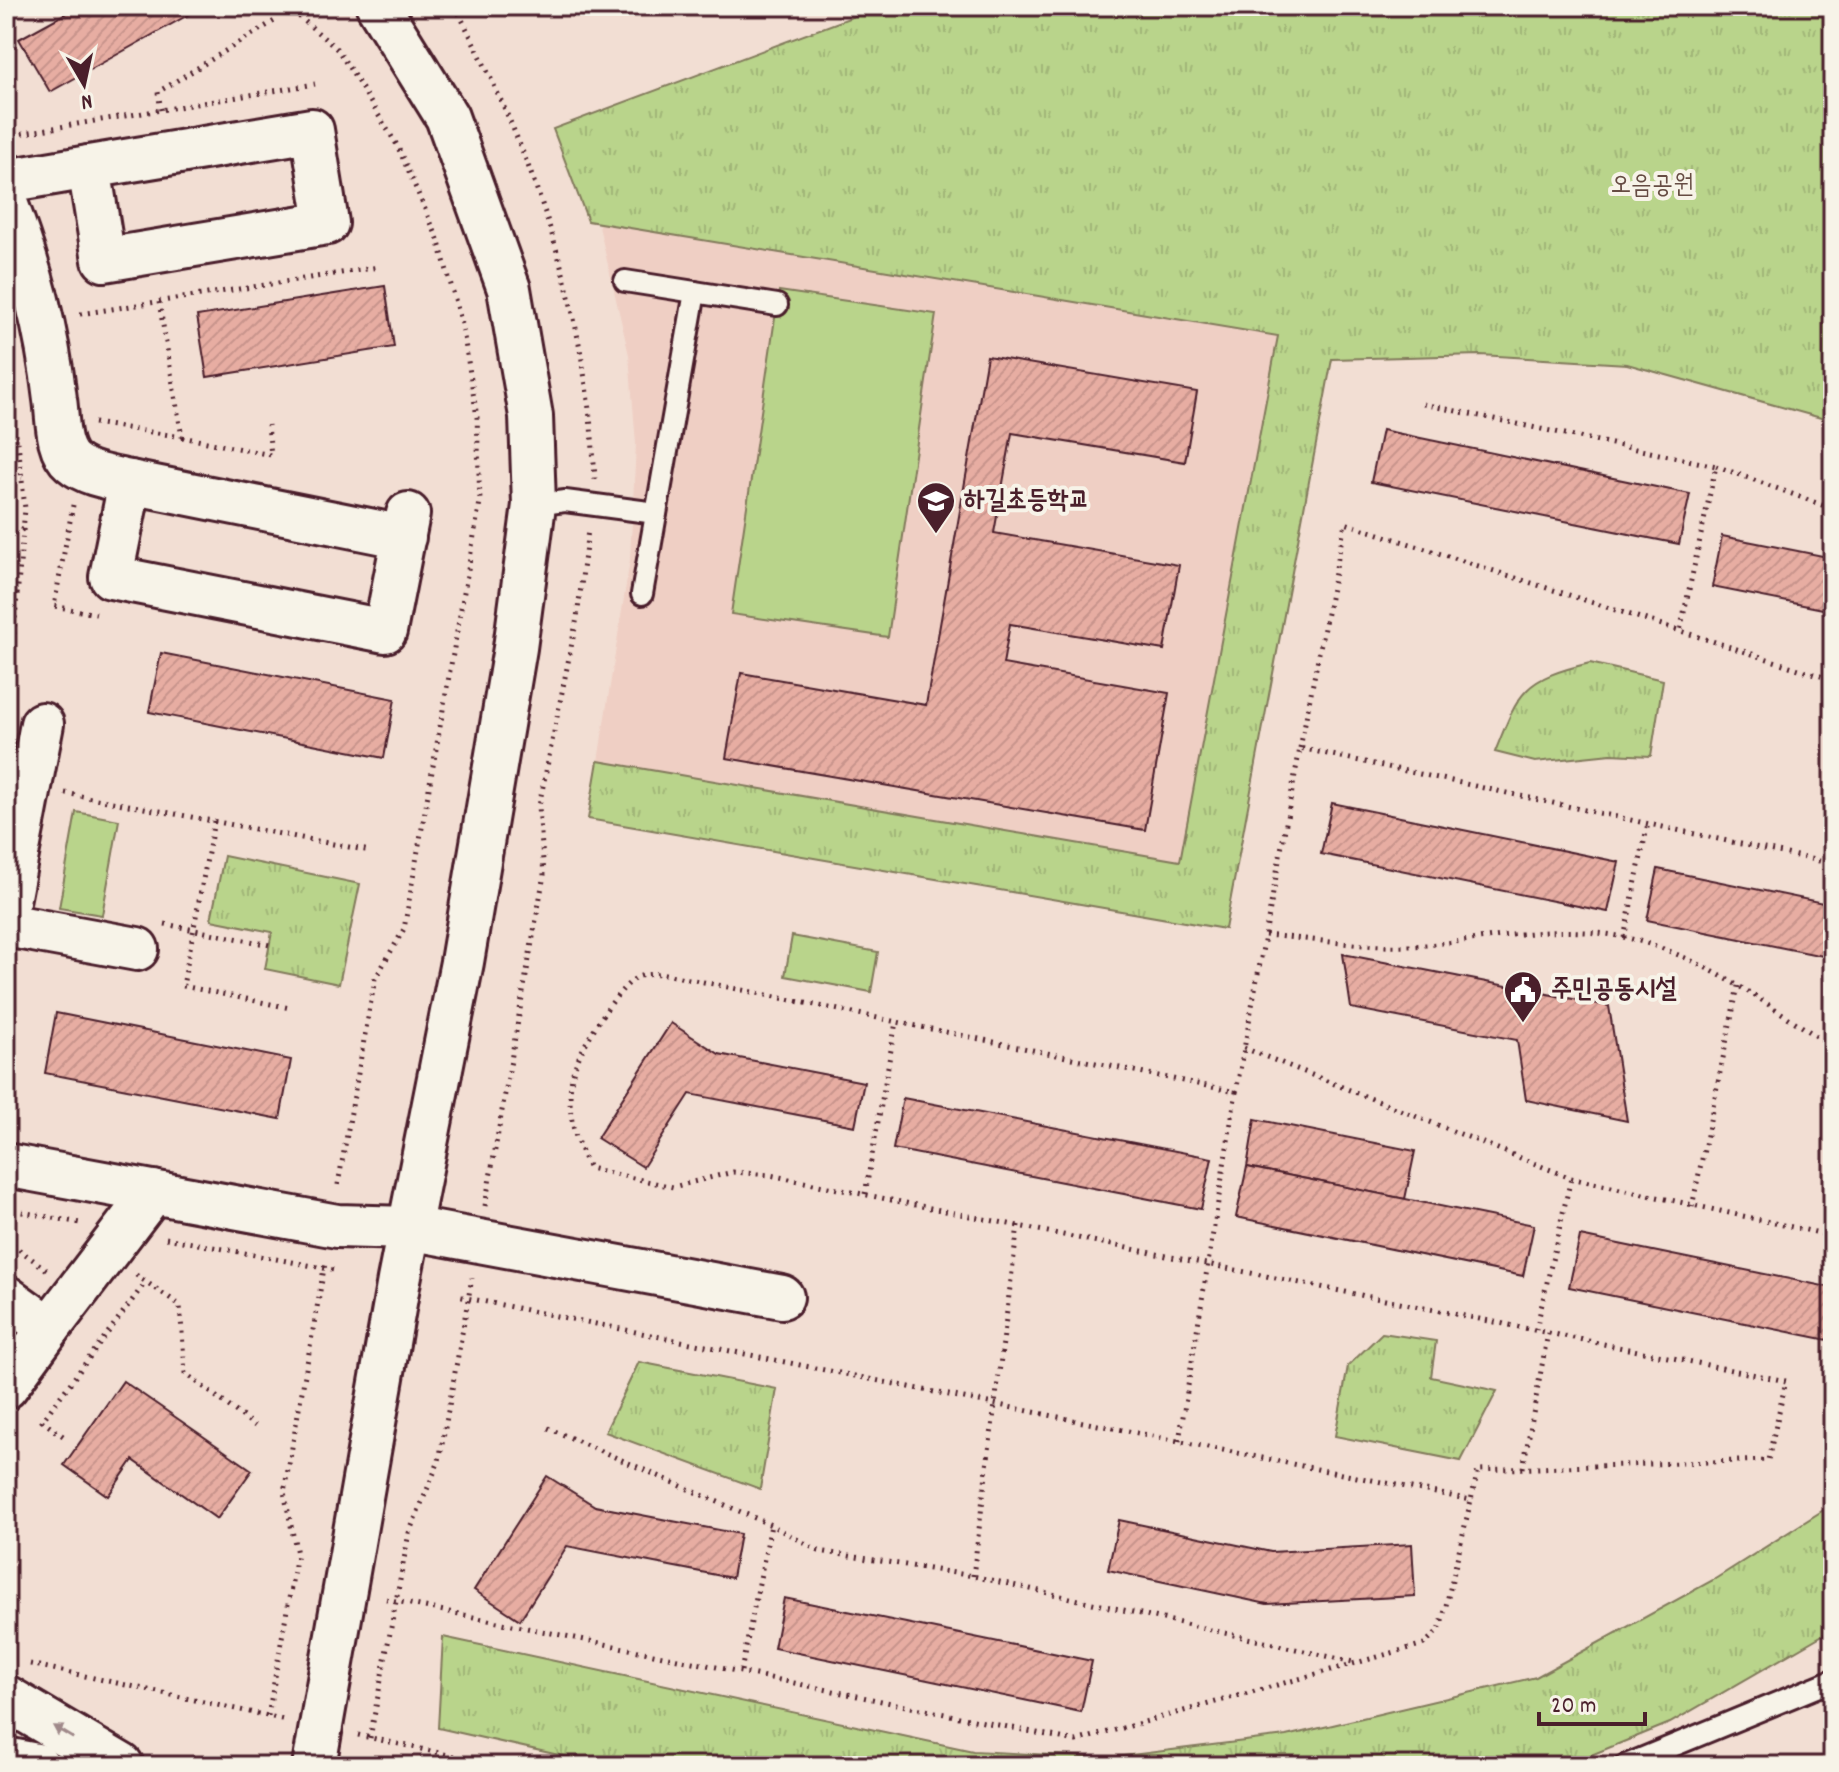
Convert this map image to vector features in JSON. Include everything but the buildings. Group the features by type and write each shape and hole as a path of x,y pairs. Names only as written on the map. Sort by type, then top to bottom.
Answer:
{"main road":[{"path":"14,1680 121,1766"},
{"path":"6,1760 37,1766"}],"street":[{"path":"318,1747 409,1228 462,962 515,648 534,505 531,416 509,289 447,117 378,6"},
{"path":"6,181 89,167 312,130 327,223 104,260 89,167"},
{"path":"6,203 33,273 51,368 61,447 73,462 101,476 130,482 406,525 385,631 111,577 130,482"},
{"path":"6,912 32,787 24,720"},
{"path":"6,925 150,936"},
{"path":"6,1138 23,1168 331,1225 409,1228 782,1297"},
{"path":"6,1387 153,1192"},
{"path":"6,1297 49,1328"}],"lane":[{"path":"625,281 777,305"},
{"path":"642,594 695,292"},
{"path":"534,505 565,501 656,513"},
{"path":"1624,1766 1833,1680"}],"path":[{"path":"6,15 18,6"},
{"path":"268,1716 297,1554 284,1492 375,979 404,929 480,502 478,431 458,310 438,239 403,159 338,50 287,6"},
{"path":"161,110 158,92 276,20"},
{"path":"6,136 315,84"},
{"path":"159,302 182,437"},
{"path":"1423,404 1716,466 1833,509"},
{"path":"86,421 271,455 268,425"},
{"path":"17,432 24,529 24,720"},
{"path":"1680,631 1716,466"},
{"path":"6,475 22,478"},
{"path":"1179,1441 1236,1092 1345,523 1833,680"},
{"path":"6,535 24,529"},
{"path":"1300,748 1833,864"},
{"path":"32,787 370,851"},
{"path":"214,821 183,986 290,1008"},
{"path":"1624,938 1648,823"},
{"path":"150,936 193,930 270,945"},
{"path":"1265,935 1409,946 1555,931 1624,938 1681,957 1738,986 1833,1047"},
{"path":"386,1599 1076,1741 1424,1644 1439,1630 1478,1470 1768,1460 1786,1381 770,1175 733,1172 673,1187 589,1168 575,1140 570,1110 572,1075 607,1008 636,977 660,973 1236,1092"},
{"path":"1692,1207 1738,986"},
{"path":"865,1194 896,1022"},
{"path":"1244,1048 1571,1178 1833,1236"},
{"path":"1536,1330 1571,1178"},
{"path":"1824,1234 1833,1193"},
{"path":"973,1576 1018,1225"},
{"path":"152,1236 334,1270"},
{"path":"6,1240 56,1276"},
{"path":"127,1268 180,1305 185,1373 255,1426"},
{"path":"63,1436 42,1421 146,1282"},
{"path":"457,1296 1471,1500"},
{"path":"1523,1468 1548,1333"},
{"path":"548,1428 771,1525 819,1551 973,1576 1357,1663"},
{"path":"741,1671 771,1525"},
{"path":"14,1680 268,1716 318,1747 498,1766"}],"shaded area":[{"name":"하길초등학교","path":"598,222 1278,335 1180,861 598,761 630,560 636,444 629,355"}],"green space":[{"name":"오음공원","path":"881,6 1833,6 1833,425 1821,418 1627,364 1480,355 1332,359 1225,929 588,819 598,761 1180,861 1278,336 588,221 553,129"},
{"path":"779,291 936,314 888,637 731,614"},
{"path":"1590,663 1663,680 1651,756 1611,754 1535,762 1495,752 1518,701 1526,691 1550,675"},
{"path":"76,812 119,820 102,915 59,908"},
{"path":"224,856 360,884 339,984 265,969 272,932 211,920"},
{"path":"792,936 878,952 871,992 785,976"},
{"path":"1382,1333 1436,1341 1431,1377 1497,1391 1461,1461 1335,1436 1348,1366"},
{"path":"639,1362 777,1389 760,1489 605,1432"},
{"path":"1833,1504 1833,1629 1670,1723 1564,1766 608,1766 438,1728 443,1637 973,1751 1107,1758 1286,1736 1536,1677 1715,1579"}],"place":[{"name":"하길초등학교","path":"936,535"},
{"name":"주민공동시설","path":"1523,1024"}]}
